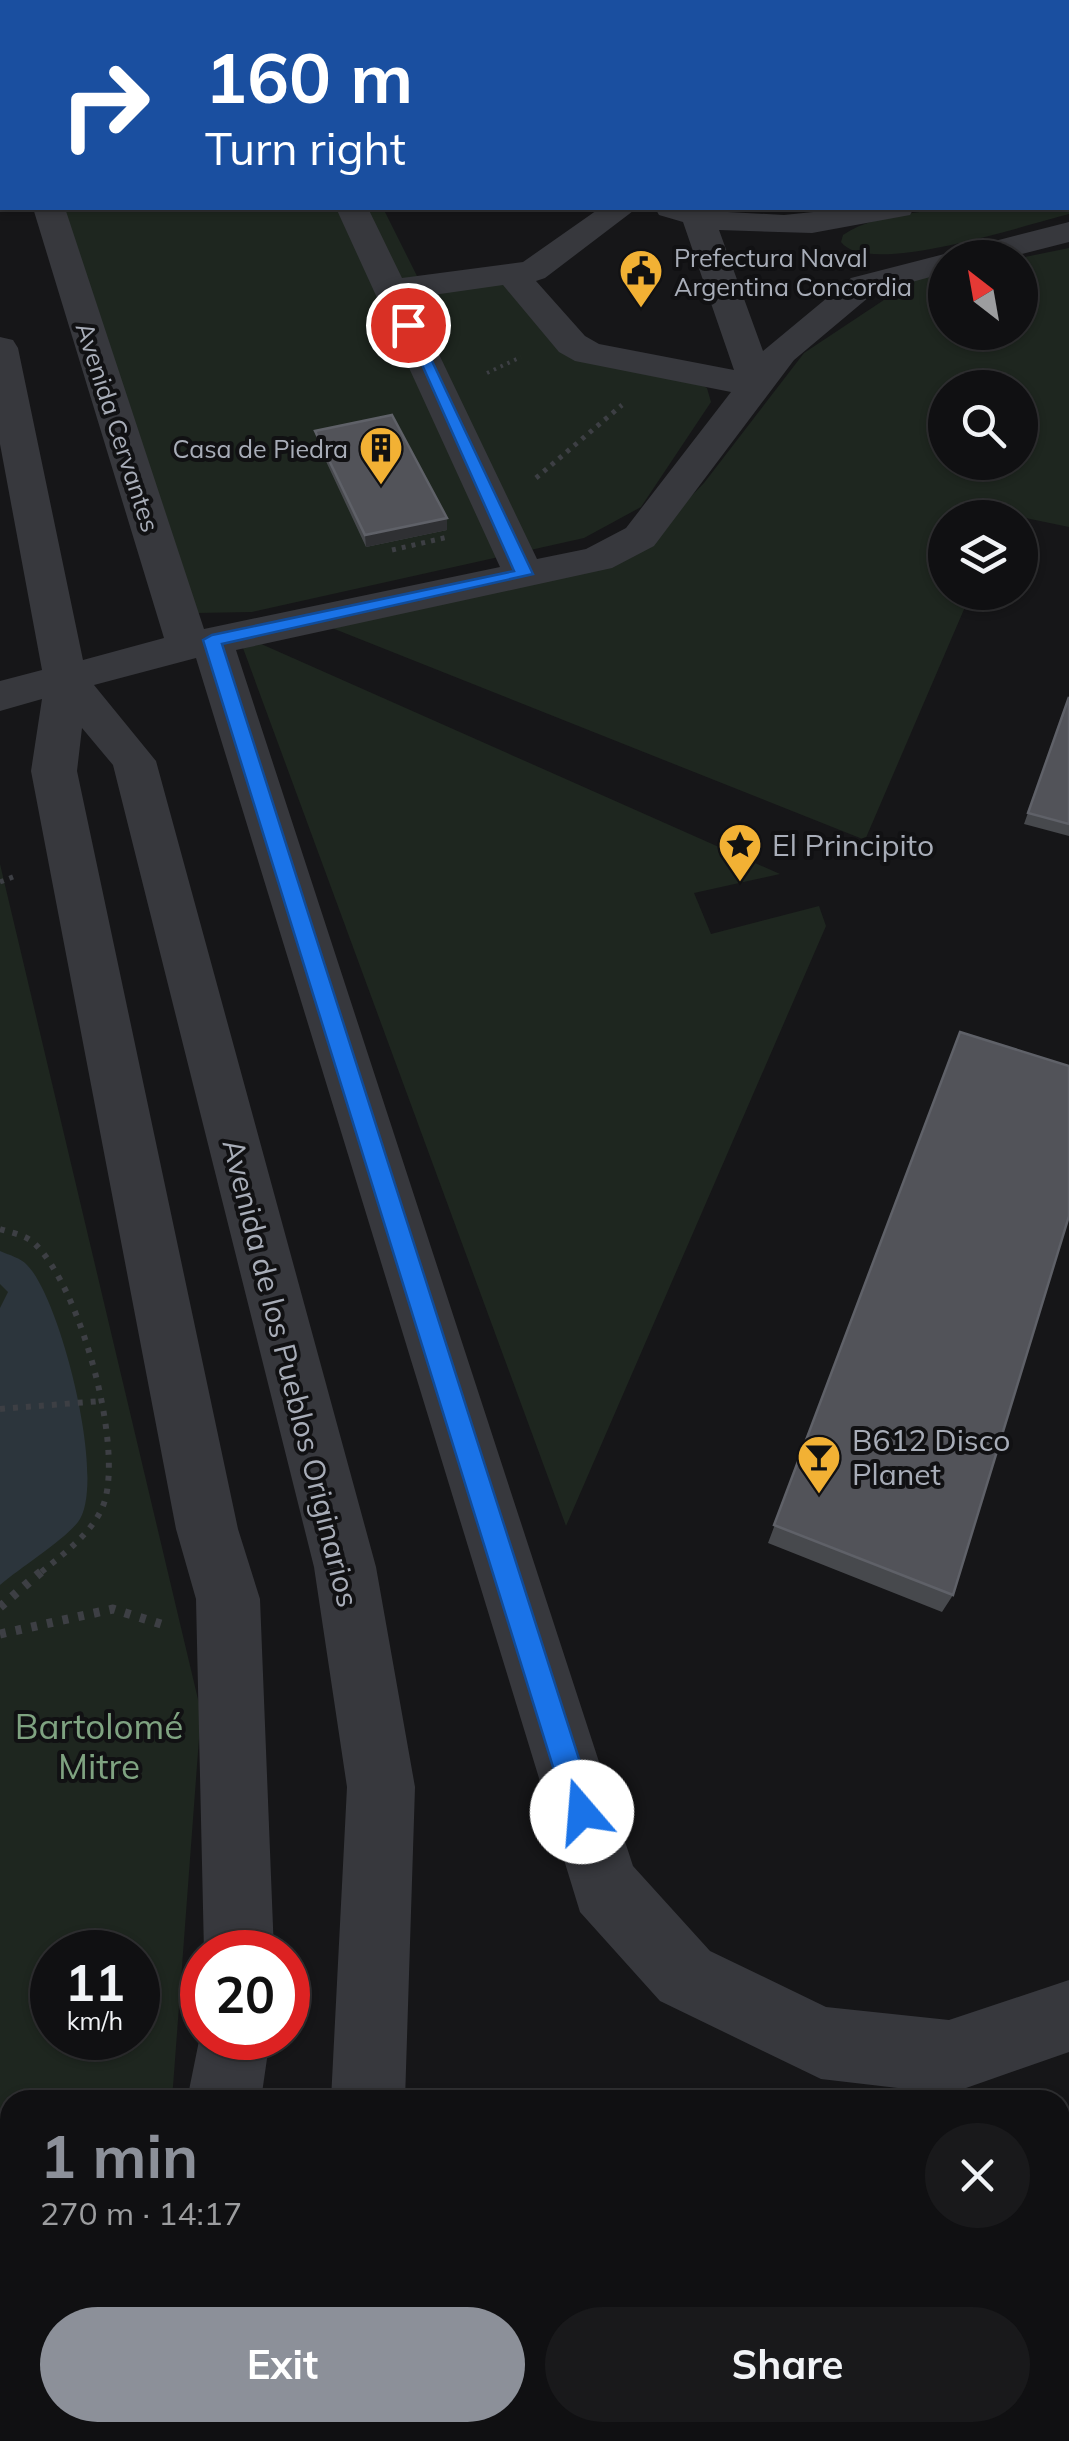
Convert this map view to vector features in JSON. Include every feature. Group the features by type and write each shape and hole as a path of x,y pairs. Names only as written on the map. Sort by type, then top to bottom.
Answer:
{"street":[{"name":"Avenida Cervantes","path":"50,210 200,643 605,1887 685,1976 820,2042 949,2057 1069,2016"},
{"path":"353,210 524,574"},
{"path":"391,290 533,271 619,210"},
{"path":"822,251 894,210"},
{"path":"684,212 752,227 822,251 863,286"},
{"path":"684,212 758,386"},
{"path":"1036,240 1069,232"},
{"path":"0,696 200,643 598,559 640,536 781,352 863,286 928,267"},
{"path":"512,275 564,335 588,353 758,386"},
{"name":"Avenida de los Pueblos Originarios","path":"0,348 66,680 54,771 203,1510 228,1599 239,1930"},
{"name":"Avenida de los Pueblos Originarios","path":"66,680 134,761 345,1567 381,1786 368,2090"},
{"path":"226,2090 230,2060"}],"path":[{"path":"441,396 564,335"},
{"path":"0,1228 33,1242 61,1278 101,1401 113,1463 104,1504 77,1539 0,1606"},
{"path":"0,1409 101,1401"},
{"path":"0,1634 113,1609 230,1646"}],"green space":[{"path":"36,210 384,210 426,294 503,284 553,335 693,380 707,388 711,402 641,507 584,538 252,612 196,613"},
{"path":"941,210 1069,210 1069,214 970,240 928,240 928,249 914,252 857,252 841,242 843,235 864,224"},
{"path":"1069,248 1069,527 1038,521 1038,500 928,500 928,610 964,610 865,840 332,628 648,540 704,483 804,353 917,278 928,276 928,350 1038,350 1038,254"},
{"path":"259,643 780,874 694,893 711,934 819,906 826,926 566,1526 243,648"},
{"name":"Bartolomé Mitre","path":"0,864 201,1712 185,1930 180,1930 173,2090 0,2090"}],"shaded area":[{"path":"0,1251 27,1265 53,1313 76,1391 87,1470 86,1501 78,1522 0,1585 0,1308 8,1292 0,1284"}],"building":[{"name":"Casa de Piedra","path":"392,415 447,518 365,535 315,431"},
{"path":"1069,697 1069,824 1028,813"},
{"path":"960,1032 1069,1066 1069,1216 953,1595 774,1525"}],"place":[{"name":"Prefectura Naval Argentina Concordia","path":"641,309"},
{"name":"Casa de Piedra","path":"381,486"},
{"name":"El Principito","path":"740,883"},
{"name":"B612 Disco Planet","path":"819,1495"}],"route":[{"path":"408,325 524,574 212,640 582,1812"}]}
